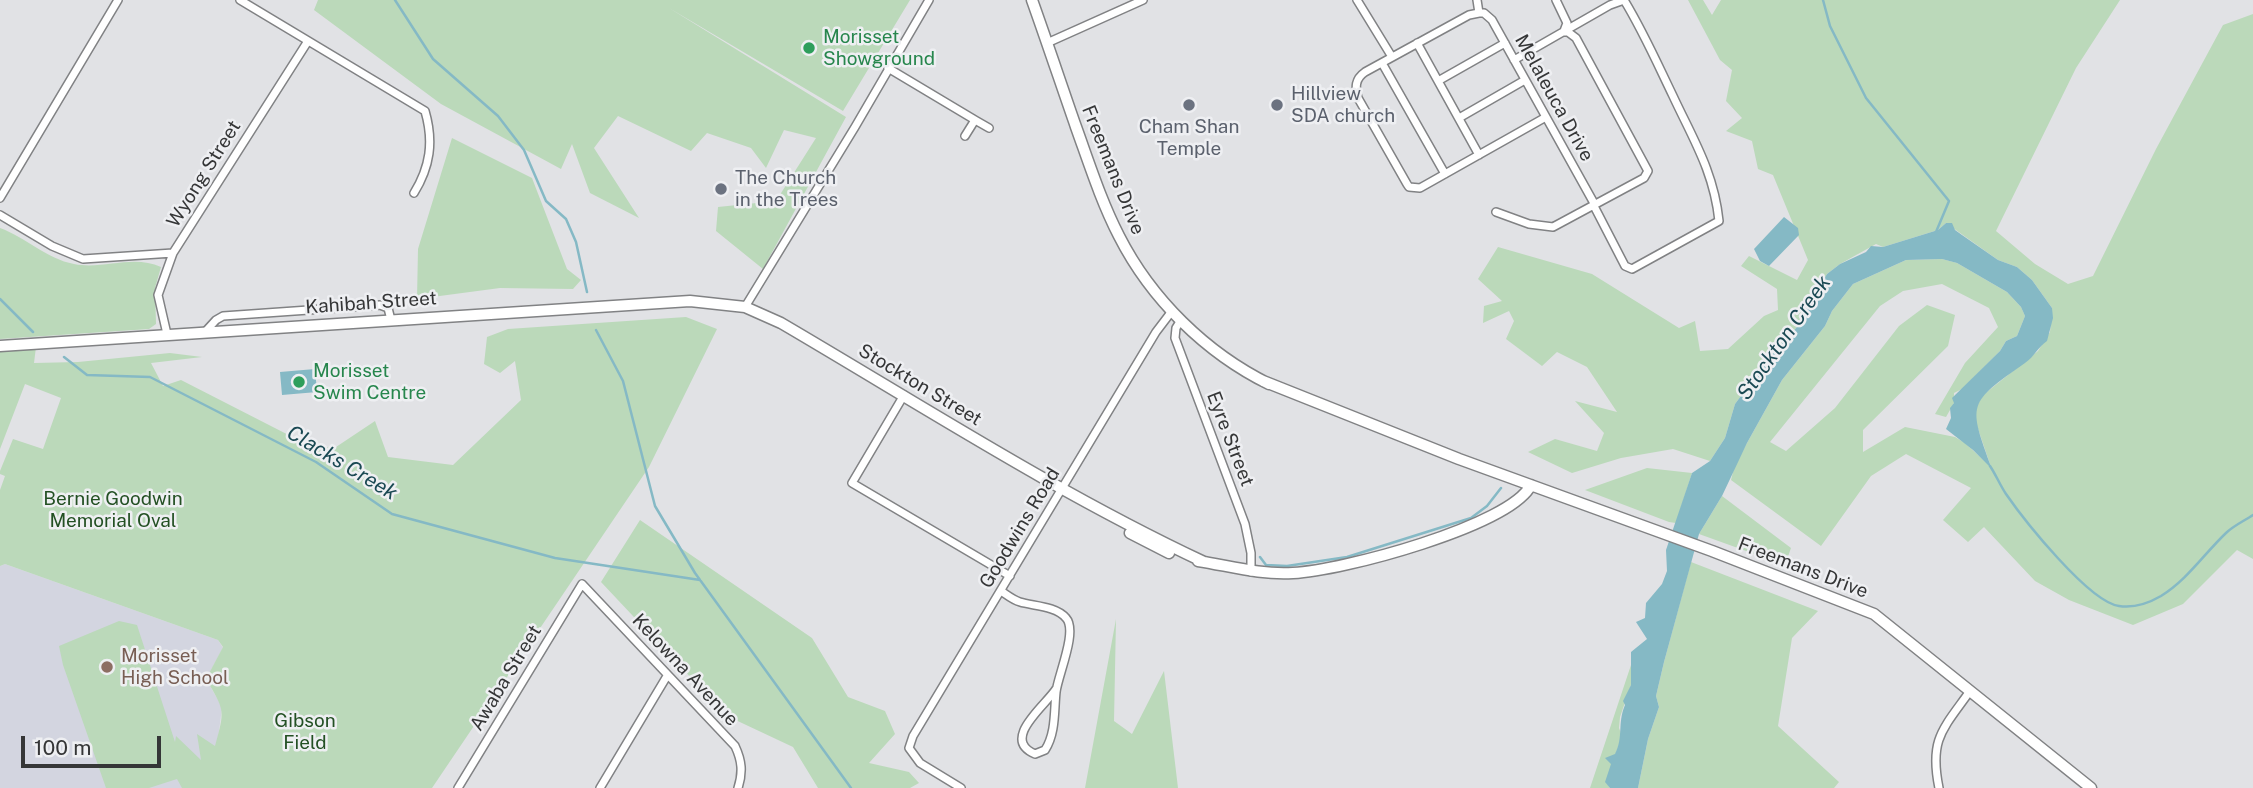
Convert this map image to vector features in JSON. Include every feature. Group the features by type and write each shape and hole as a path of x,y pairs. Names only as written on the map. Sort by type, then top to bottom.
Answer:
{"street":[{"path":"0,198 118,0"},
{"path":"240,0 425,111 430,142 425,174 414,193"},
{"path":"745,306 929,0"},
{"name":"Freemans Drive","path":"1032,0 1109,216 1132,260 1172,311 1214,350 1263,381 1340,419 1712,551 1874,614 2091,788"},
{"path":"1047,43 1143,0"},
{"path":"1357,0 1392,57"},
{"path":"1476,0 1479,13 1469,15 1392,57 1360,76 1356,85 1358,98 1407,184 1415,188 1445,174 1546,117"},
{"path":"1556,0 1567,23 1563,32"},
{"path":"1514,60 1610,5 1624,0"},
{"name":"Melaleuca Drive","path":"1479,13 1484,13 1492,20 1625,265 1632,269 1719,221 1718,205 1704,156 1666,83 1646,37 1624,0"},
{"path":"1496,212 1529,224 1553,228 1644,178 1648,172 1576,38 1563,32"},
{"name":"Wyong Street","path":"167,334 158,295 173,253 307,41"},
{"path":"1418,43 1479,155"},
{"path":"1438,81 1505,43"},
{"path":"1382,63 1445,174"},
{"path":"888,68 989,128"},
{"path":"1459,118 1525,80"},
{"path":"965,136 975,120"},
{"path":"0,215 52,246 83,260 173,253"},
{"name":"Kahibah Street","path":"0,346 690,301 745,306"},
{"name":"Stockton Street","path":"745,306 781,323 1075,497 1204,562 1274,574 1326,570 1384,555 1499,513 1524,496 1531,485"},
{"name":"Goodwins Road","path":"961,788 920,763 909,748 913,736 1156,332 1172,311"},
{"name":"Eyre Street","path":"1181,320 1176,328 1178,346 1245,524 1251,553 1251,572"},
{"path":"904,396 852,483 1010,576"},
{"name":"Kelowna Avenue","path":"582,584 735,746 741,760 742,775 738,788"},
{"name":"Awaba Street","path":"458,788 582,584"},
{"path":"1001,591 1018,602 1056,612 1066,617 1070,625 1069,642 1056,690 1049,744 1041,753 1035,754 1021,739 1035,712 1050,700 1056,690"},
{"path":"600,788 667,676"},
{"path":"1939,788 1935,746 1942,730 1970,691"}],"shaded area":[{"name":"Morisset High School","path":"5,564 218,640 223,648 206,679 222,707 212,788 0,788 0,566"}],"green space":[{"path":"318,0 910,0 843,111 669,8 846,117 763,269 716,231 718,207 776,201 816,138 784,130 766,168 751,148 707,133 691,151 618,116 594,148 639,218 590,193 572,144 561,169 441,104 314,10"},
{"path":"1688,0 1703,0 1712,15 1721,0 2120,0 2076,68 1996,231 2035,264 2068,284 2093,276 2156,149 2223,25 2253,14 2253,559 2237,550 2183,604 2133,625 2069,600 2035,581 1984,527 1968,542 1943,520 1971,488 1906,454 1871,476 1821,546 1731,480 1734,468 1782,380 1825,326 1832,311 1853,284 1906,260 1942,259 1957,263 2007,292 2021,307 2025,316 2017,336 2006,341 2000,351 1962,389 1954,393 1954,403 1946,417 1935,414 1965,363 1998,327 1989,308 1942,284 1903,291 1880,306 1770,442 1786,451 1835,408 1899,326 1927,305 1955,315 1948,346 1863,430 1863,452 1905,427 1955,437 1991,467 1976,423 1975,409 1983,395 2038,351 2050,332 2052,308 2032,280 2017,267 1998,260 1946,223 1938,230 1883,247 1876,244 1827,274 1798,326 1769,358 1735,404 1725,438 1710,461 1673,449 1621,458 1572,473 1528,452 1555,439 1597,451 1604,433 1575,401 1617,412 1587,367 1557,352 1542,366 1506,339 1514,321 1509,311 1483,323 1484,306 1502,301 1478,279 1498,247 1592,274 1679,328 1695,321 1700,351 1728,349 1764,316 1778,310 1777,289 1741,266 1749,256 1797,280 1808,260 1773,175 1758,169 1752,141 1726,131 1742,118 1726,101 1732,70 1720,60"},
{"path":"452,138 532,178 567,269 581,280 573,289 500,288 417,299 418,249"},
{"path":"0,228 55,258 74,264 140,262 161,267 155,288 156,324 149,329 0,339"},
{"path":"686,317 717,329 649,467 432,788 182,788 177,779 149,788 106,788 63,665 59,646 119,621 137,625 175,742 176,736 201,760 197,734 215,746 222,717 220,705 206,679 223,647 218,640 5,564 0,566 0,490 5,476 0,474 0,471 13,439 43,449 61,398 25,384 0,449 0,351 36,347 34,363 78,362 170,353 202,357 151,363 163,386 181,380 312,447 336,447 375,421 388,457 453,465 521,400 515,361 500,373 484,364 487,337 508,329"},
{"path":"1647,468 1692,473 1676,523 1585,490"},
{"path":"1722,496 1791,548 1785,565 1699,534"},
{"path":"640,520 812,638 848,697 885,711 895,734 869,763 909,772 919,783 910,788 818,788 793,747 727,716 601,582"},
{"path":"1691,562 1818,611 1792,638 1778,726 1839,782 1834,788 1638,788 1648,739 1659,707 1656,696"},
{"path":"1116,619 1114,721 1132,734 1164,671 1178,788 1085,788"},
{"path":"1631,665 1631,685 1620,717 1619,728 1622,736 1606,782 1610,788 1590,788"}],"water":[{"path":"1784,217 1798,228 1799,235 1769,266 1760,261 1754,249"},
{"name":"Stockton Creek","path":"1946,223 1952,223 1955,230 1998,260 2017,267 2032,280 2052,308 2053,318 2047,341 2028,361 1992,388 1978,407 1979,430 1992,469 1946,429 1951,418 1950,408 1954,403 1952,398 2000,351 2006,341 2017,336 2025,316 2021,307 2007,292 1957,263 1942,259 1906,260 1853,284 1832,311 1825,326 1782,380 1747,443 1722,496 1699,534 1664,662 1656,696 1659,707 1648,739 1638,788 1610,788 1605,782 1611,764 1605,758 1615,754 1619,741 1625,705 1623,701 1631,685 1631,652 1647,639 1636,622 1645,618 1646,603 1662,584 1667,571 1666,550 1692,473 1710,461 1725,438 1735,404 1769,358 1798,326 1827,274 1840,264 1866,252 1871,246 1883,247 1938,230"},
{"name":"Morisset Swim Centre","path":"315,369 317,392 282,395 280,372"}],"waterway":[{"name":"Clacks Creek","path":"395,0 433,59 498,116 524,150 546,201 566,219 576,242 587,292"},
{"path":"1823,0 1830,26 1866,98 1949,201 1936,232"},
{"name":"Clacks Creek","path":"0,299 33,332"},
{"name":"Clacks Creek","path":"596,330 623,381 655,506 695,573 851,788"},
{"name":"Clacks Creek","path":"64,357 87,375 150,377 316,462 392,514 555,558 700,580"},
{"name":"Stockton Creek","path":"1990,466 2015,506 2058,558 2091,590 2106,601 2119,606 2151,601 2170,590 2229,530 2253,515"},
{"path":"1260,557 1266,565 1287,566 1347,557 1471,518 1487,506 1501,488"}],"place":[{"name":"Morisset Showground","path":"809,48"},
{"name":"Cham Shan Temple","path":"1189,105"},
{"name":"Hillview SDA church","path":"1277,105"},
{"name":"The Church in the Trees","path":"721,189"},
{"name":"Morisset Swim Centre","path":"299,382"},
{"name":"Morisset High School","path":"107,667"}],"park label":[{"name":"Bernie Goodwin Memorial Oval","path":"113,510"},
{"name":"Gibson Field","path":"305,732"}]}
